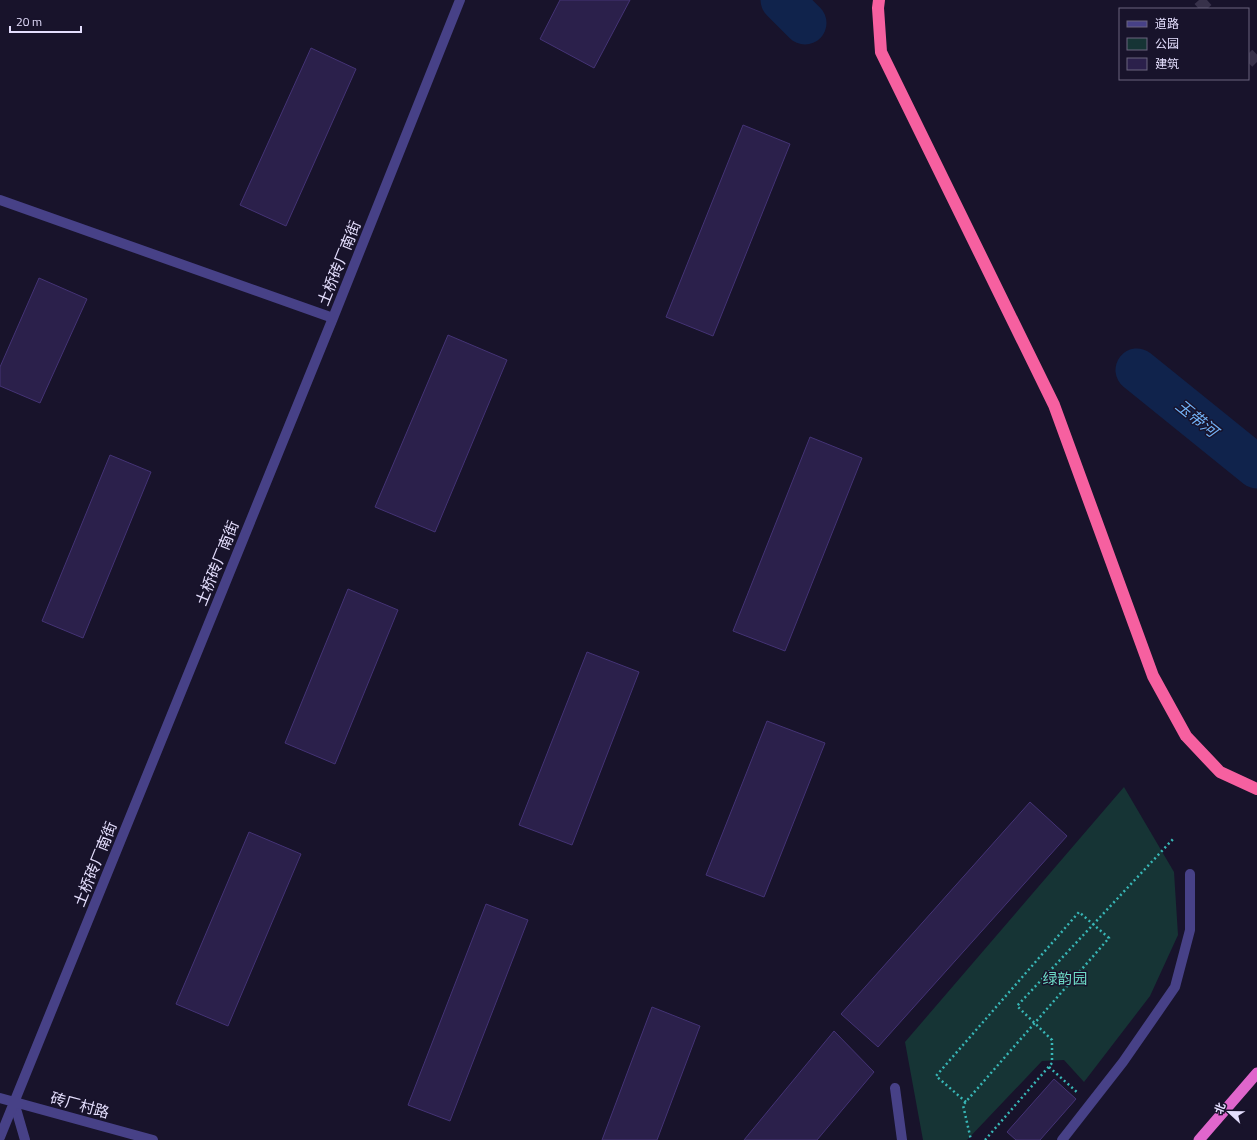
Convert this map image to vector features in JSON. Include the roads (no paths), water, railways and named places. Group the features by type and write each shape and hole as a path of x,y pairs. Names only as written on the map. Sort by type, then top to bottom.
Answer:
{"highway":[{"path":"879,0 878,8 881,52 1054,405 1152,676 1186,736 1220,772 1257,789"},
{"path":"1199,1140 1257,1073"}],"street":[{"name":"土桥砖厂南街","path":"0,1138 333,318 460,0"},
{"path":"0,200 333,318"},
{"path":"1062,1140 1123,1062 1175,987 1190,930 1190,874"},
{"path":"895,1088 902,1140"},
{"name":"砖厂村路","path":"0,1098 153,1140"},
{"path":"14,1102 25,1140"}],"waterway":[{"name":"玉带河","path":"782,0 805,23"},
{"name":"玉带河","path":"1137,370 1257,467"}],"tunnel":[{"path":"1199,0 1206,8"},
{"path":"1249,55 1257,63"}],"park label":[{"name":"绿韵园","path":"1065,978"}]}
